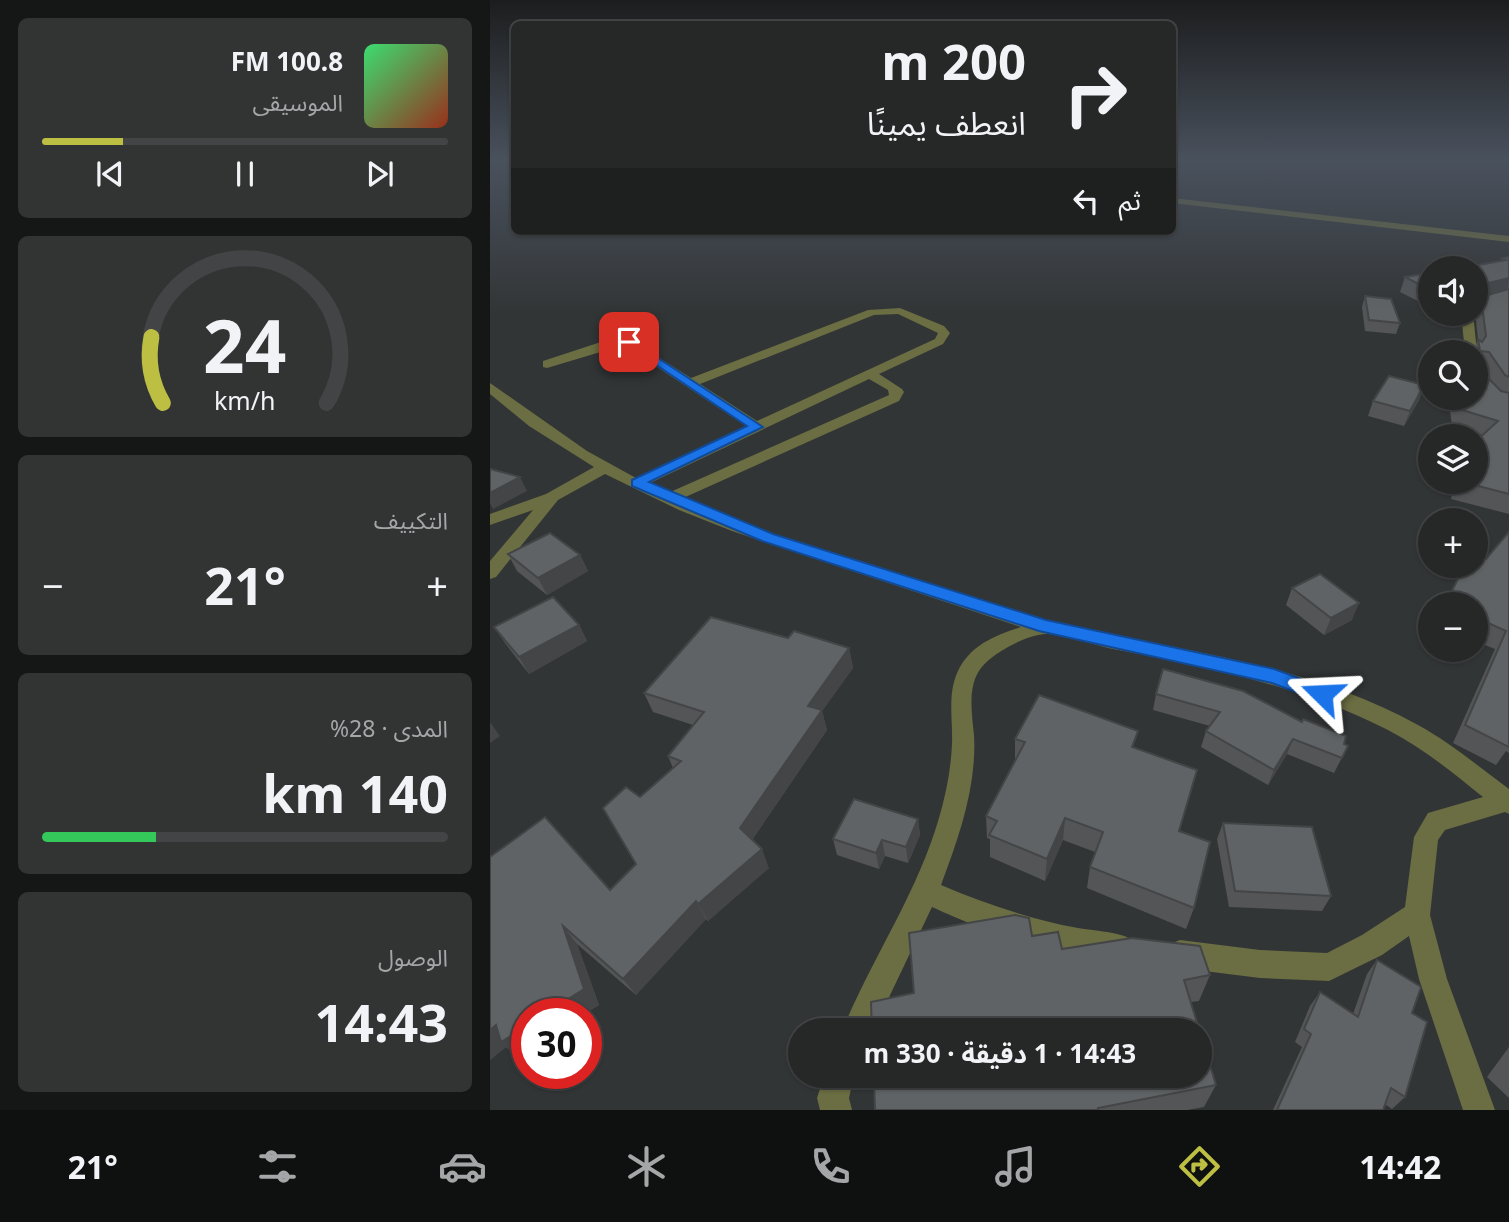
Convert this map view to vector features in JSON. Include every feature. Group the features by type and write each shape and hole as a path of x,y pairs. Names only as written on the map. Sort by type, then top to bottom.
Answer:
{"street":[{"path":"1265,211 1509,239"},
{"path":"637,483 939,341 944,336 943,331 900,311 872,312 690,383"},
{"path":"547,364 611,343 626,341 756,427"},
{"path":"670,498 894,398 897,392 893,387 869,374"},
{"path":"490,387 549,433 606,467 670,498 823,557 1045,626 1274,676 1396,724 1452,759 1508,802"},
{"path":"1488,390 1509,407"},
{"path":"490,520 552,497 606,467"},
{"path":"490,573 552,497"},
{"path":"864,1018 926,891 942,849 963,750 962,695 967,672 982,653 993,646 1045,626"},
{"path":"1479,1110 1433,979 1417,915 1426,837 1437,821 1508,802"},
{"path":"926,891 991,920 1078,942 1260,964 1329,967 1372,945 1417,915"},
{"path":"836,1088 833,1098 836,1110"}],"building":[{"path":"1509,257 1509,278 1488,283 1488,263 1506,260 1502,258"},
{"path":"1418,275 1418,284 1405,277"},
{"path":"1509,289 1509,377 1488,352 1488,340 1483,340 1486,336 1485,326 1488,326 1488,295"},
{"path":"1365,296 1391,299 1400,323 1369,320"},
{"path":"1389,376 1418,383 1418,396 1410,411 1373,401"},
{"path":"1488,378 1501,391 1509,393 1509,494 1488,489 1488,430 1498,421 1462,410 1488,410"},
{"path":"490,469 520,477 490,493"},
{"path":"1509,532 1509,747 1465,725 1506,631 1488,623 1488,592 1452,592 1458,578 1488,578 1488,557"},
{"path":"550,533 580,555 538,578 508,554"},
{"path":"1320,574 1359,603 1331,618 1292,588"},
{"path":"553,597 579,625 519,657 494,627"},
{"path":"711,617 788,638 794,631 849,648 808,706 822,710 740,828 762,849 698,904 696,901 623,979 563,926 584,989 570,998 511,998 511,1036 501,1042 496,1025 490,1030 490,857 545,817 610,890 636,864 603,808 626,787 640,797 681,761 668,756 704,712 644,693"},
{"path":"1163,669 1243,691 1302,722 1303,719 1346,736 1344,744 1348,746 1342,758 1293,739 1274,770 1206,731 1220,712 1156,694"},
{"path":"1039,695 1138,731 1132,747 1197,770 1179,831 1210,842 1194,908 1090,867 1103,832 1065,818 1047,859 989,835 997,821 986,816 1025,742 1015,739"},
{"path":"854,799 918,819 906,847 882,840 876,853 833,839"},
{"path":"1223,823 1312,827 1331,896 1235,891"},
{"path":"1015,915 1029,918 1032,936 1058,932 1062,949 1132,938 1200,946 1210,975 1184,980 1196,1018 872,1018 871,1002 914,993 909,933"},
{"path":"1377,960 1421,987 1412,1013 1427,1022 1405,1097 1391,1088 1383,1110 1277,1110 1311,1034 1304,1029 1320,992 1358,1017"},
{"path":"874,1088 1201,1088 1098,1110 875,1110"}],"route":[{"path":"629,342 756,427 637,483 768,538 1045,626 1274,676 1322,694"}]}
